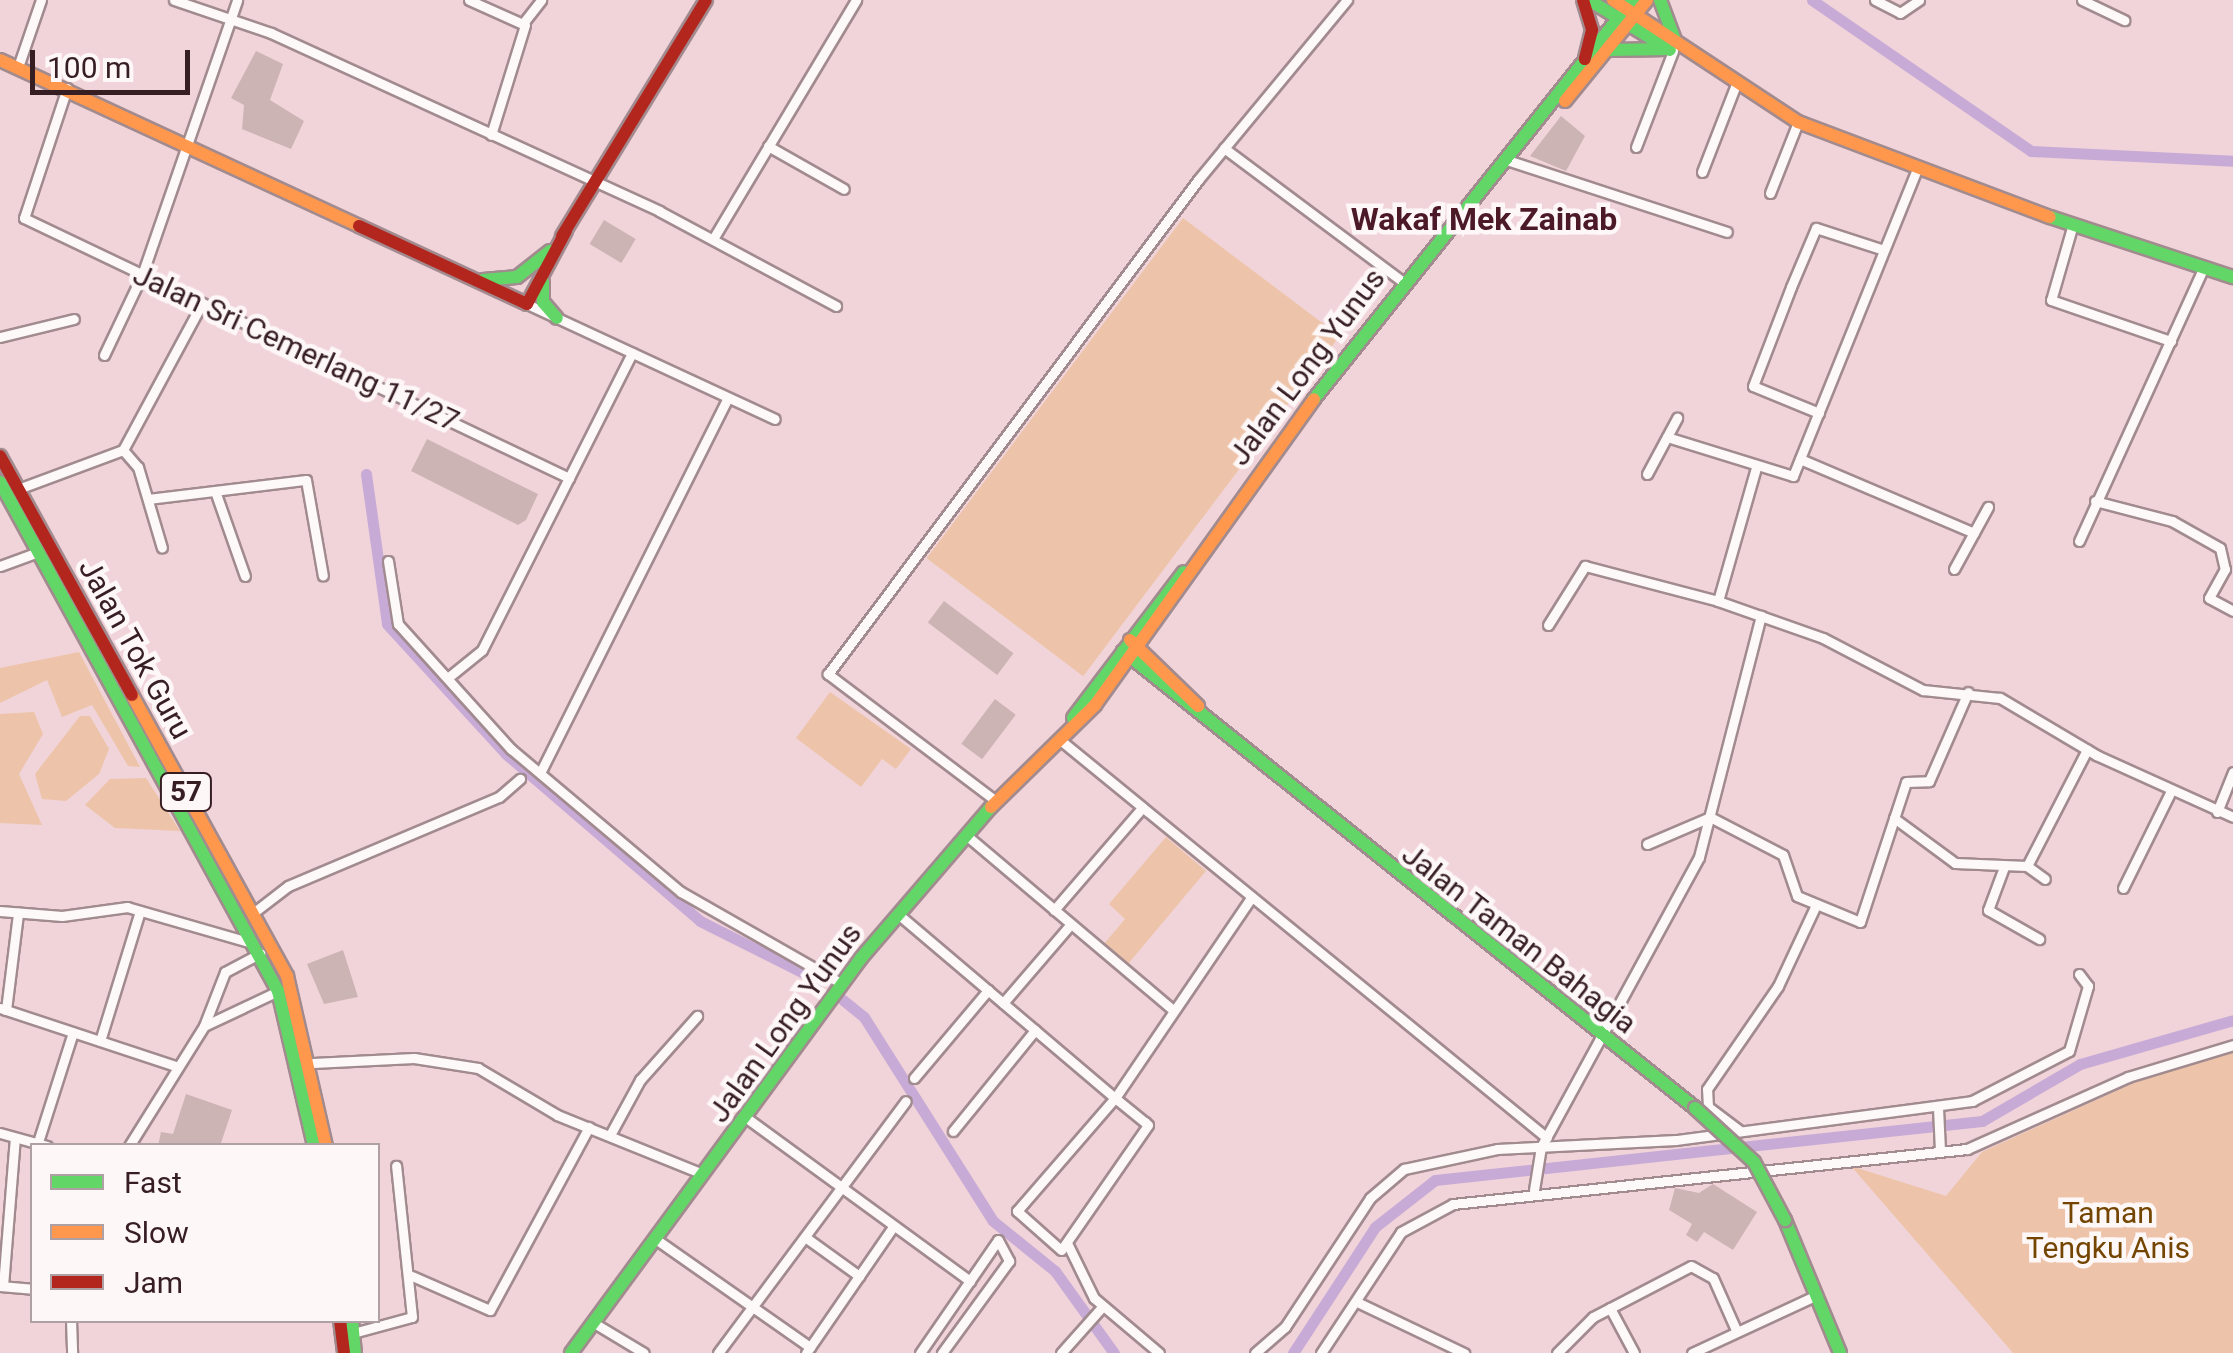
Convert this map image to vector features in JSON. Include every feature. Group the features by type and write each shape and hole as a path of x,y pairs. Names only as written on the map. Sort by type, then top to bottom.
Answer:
{"main road":[{"path":"524,302 706,0"},
{"path":"1583,64 1592,30 1586,0 1629,13"},
{"path":"1612,0 1673,47 1798,122 1916,170 2233,276"},
{"path":"1629,13 1647,0"},
{"path":"1660,0 1673,47"},
{"name":"Jalan Long Yunus","path":"572,1353 748,1119 842,984 965,834 1059,739 1402,281 1608,50 1629,13"},
{"name":"Jalan Long Yunus","path":"1546,118 1583,64 1629,13"},
{"path":"1608,50 1673,47"},
{"path":"0,60 188,142 524,302"},
{"path":"476,279 516,277 550,251 566,232"},
{"path":"524,302 550,251"},
{"path":"546,270 543,302 557,318"},
{"name":"Jalan Tok Guru","path":"0,456 253,913 296,998 313,1062 326,1143"},
{"name":"Jalan Tok Guru","path":"0,482 278,990 313,1143"},
{"name":"Jalan Taman Bahagia","path":"1130,648 1203,712 1694,1108 1754,1162 1785,1220 1840,1353"},
{"path":"340,1323 344,1353"},
{"path":"352,1327 355,1353"}],"street":[{"path":"18,67 41,0"},
{"path":"174,0 231,18 492,135 713,240 836,306"},
{"path":"104,355 142,275 237,0"},
{"path":"468,0 524,22"},
{"path":"492,135 514,84 524,22 542,0"},
{"path":"713,240 856,0"},
{"path":"996,800 828,674 1224,148 1348,0"},
{"path":"1876,0 1900,13 1919,0"},
{"path":"2082,0 2124,20"},
{"path":"1636,146 1673,47"},
{"path":"1702,172 1735,87"},
{"name":"Jalan Sri Cemerlang 11/27","path":"66,88 24,218 569,478"},
{"path":"1770,192 1798,122"},
{"path":"768,146 844,188"},
{"path":"1224,148 1402,281"},
{"path":"1510,160 1726,232"},
{"path":"1666,437 1788,479 1800,458 1916,170"},
{"path":"2074,224 2052,300 2171,341"},
{"path":"1818,413 1754,386 1791,287 1816,228 1884,250"},
{"path":"2079,541 2204,266"},
{"path":"524,302 776,419"},
{"path":"18,488 124,450 202,303"},
{"path":"0,337 74,319"},
{"path":"450,676 482,650 632,354"},
{"path":"540,772 728,398"},
{"path":"1647,474 1677,418"},
{"path":"124,450 148,500 162,548"},
{"path":"1800,458 1974,533"},
{"path":"1718,600 1756,468"},
{"path":"148,500 310,482 323,576"},
{"path":"215,490 245,576"},
{"path":"2095,500 2172,521 2220,548 2224,569 2210,598 2233,610"},
{"path":"1954,569 1988,507"},
{"path":"0,566 38,552"},
{"path":"388,560 395,619 540,772 681,892 842,984"},
{"path":"1548,625 1585,566 1718,600 1762,616 1923,690 2000,698 2170,793 2233,817"},
{"path":"1535,1185 1544,1143 1675,911 1710,817 1762,616"},
{"path":"1710,817 1784,855 1792,891 1815,908 1860,922 1908,779 1929,781 1968,692"},
{"path":"1059,739 1544,1143"},
{"path":"2027,866 2087,750"},
{"path":"2217,812 2233,772"},
{"path":"253,913 288,886 490,801 520,780"},
{"path":"2123,888 2170,793"},
{"path":"1054,910 1142,808"},
{"path":"1648,844 1710,817"},
{"path":"1894,818 1915,825 1947,860 2027,866 2045,879"},
{"path":"965,834 1174,1011"},
{"path":"2004,867 1988,910 2039,939"},
{"path":"898,914 1035,1030 1116,1098 1145,1122 1148,1136 1068,1245 1056,1249 1017,1211 1116,1098 1251,898"},
{"path":"1738,1130 1708,1107 1707,1088 1778,986 1815,908"},
{"path":"0,910 140,911 258,948"},
{"path":"100,1041 140,911"},
{"path":"18,913 3,1009 175,1066"},
{"path":"1003,1002 1071,924"},
{"path":"131,1143 175,1066 204,1026 225,972 258,948"},
{"path":"1255,1353 1285,1327 1387,1180 1425,1162 1544,1143 1938,1113 1972,1101 2069,1050 2088,986 2079,974"},
{"path":"204,1026 278,990"},
{"path":"914,1078 988,990"},
{"path":"610,1135 640,1080 696,1016"},
{"path":"953,1131 1035,1030"},
{"path":"42,1143 73,1032"},
{"path":"1320,1353 1418,1217 1535,1185 1940,1150 1992,1142 2128,1077 2233,1045"},
{"path":"313,1062 456,1063 589,1127 706,1175"},
{"path":"718,1353 906,1101"},
{"path":"1938,1113 1940,1150"},
{"path":"748,1119 840,1191 970,1281"},
{"path":"412,1276 490,1310 589,1127"},
{"path":"0,1133 38,1143"},
{"path":"15,1138 2,1286 30,1288"},
{"path":"380,1322 412,1317 412,1276 396,1166"},
{"path":"657,1240 808,1350 892,1227"},
{"path":"805,1237 859,1276"},
{"path":"920,1353 928,1341 970,1281 998,1240 1010,1259 943,1353 928,1341"},
{"path":"1068,1245 1102,1307 1159,1353"},
{"path":"1557,1353 1610,1308 1700,1266 1736,1330"},
{"path":"1692,1353 1816,1295"},
{"path":"1357,1302 1464,1353"},
{"path":"1061,1353 1086,1318 1102,1307"},
{"path":"1610,1308 1634,1353"},
{"path":"70,1323 72,1353"},
{"path":"594,1323 644,1353"}],"green space":[{"path":"1183,218 1340,336 1083,676 927,558"},
{"path":"79,652 140,767 128,766 92,705 62,717 47,680 0,703 0,668"},
{"path":"830,692 911,749 896,769 882,759 861,787 796,738"},
{"path":"34,712 43,734 19,774 42,825 0,823 0,714"},
{"path":"80,716 90,716 109,749 99,774 66,801 42,799 35,774"},
{"path":"146,778 180,831 115,828 85,805 110,779"},
{"path":"1166,837 1206,871 1128,964 1104,944 1125,919 1109,904"},
{"name":"Taman Tengku Anis","path":"2233,1048 2233,1353 2013,1353 1851,1166 1946,1196 1982,1152 2184,1060"}],"building":[{"path":"256,51 283,64 270,100 304,121 291,149 242,129 244,105 231,98"},
{"path":"1561,116 1585,136 1566,171 1530,156"},
{"path":"604,220 636,239 621,263 590,244"},
{"path":"427,439 538,494 526,520 518,525 411,471"},
{"path":"944,601 1013,653 997,675 928,623"},
{"path":"995,699 1016,715 982,759 961,744"},
{"path":"343,950 358,997 324,1004 307,964"},
{"path":"186,1094 232,1110 221,1143 159,1143 161,1132 173,1134"},
{"path":"1713,1184 1757,1212 1733,1250 1704,1232 1697,1242 1686,1235 1692,1224 1669,1210 1675,1188 1699,1193"}],"waterway":[{"path":"1812,0 2031,151 2233,161"},
{"path":"366,474 387,624 506,754 700,921 820,981"},
{"path":"843,1000 864,1017 993,1221 1055,1271 1114,1353"},
{"path":"1293,1353 1375,1227 1435,1180 1982,1121 2080,1064 2233,1020"}],"traffic: fast":[{"path":"1589,0 1670,50"},
{"path":"1314,399 1633,0"},
{"path":"1660,0 1675,40"},
{"path":"1608,50 1669,49"},
{"path":"2050,217 2233,277"},
{"path":"483,280 517,277 550,251"},
{"path":"543,282 543,302 557,318"},
{"path":"0,482 278,991 313,1143"},
{"path":"1073,718 1184,572"},
{"path":"1123,651 1695,1108"},
{"path":"571,1353 861,958 991,807"},
{"path":"1695,1108 1754,1162 1785,1220"},
{"path":"1785,1220 1840,1353"},
{"path":"352,1323 355,1353"}],"traffic: slow":[{"path":"1613,0 1798,122 2050,217"},
{"path":"1565,101 1647,0"},
{"path":"0,60 359,226"},
{"path":"991,807 1095,705 1314,399"},
{"path":"1130,640 1198,706"},
{"path":"132,695 287,976 325,1143"}],"traffic: jam":[{"path":"562,236 706,0"},
{"path":"1583,0 1592,30 1585,59"},
{"path":"359,226 527,304 566,231"},
{"path":"0,456 132,695"},
{"path":"340,1323 344,1353"}],"district":[{"name":"Wakaf Mek Zainab","path":"1484,219"}]}
